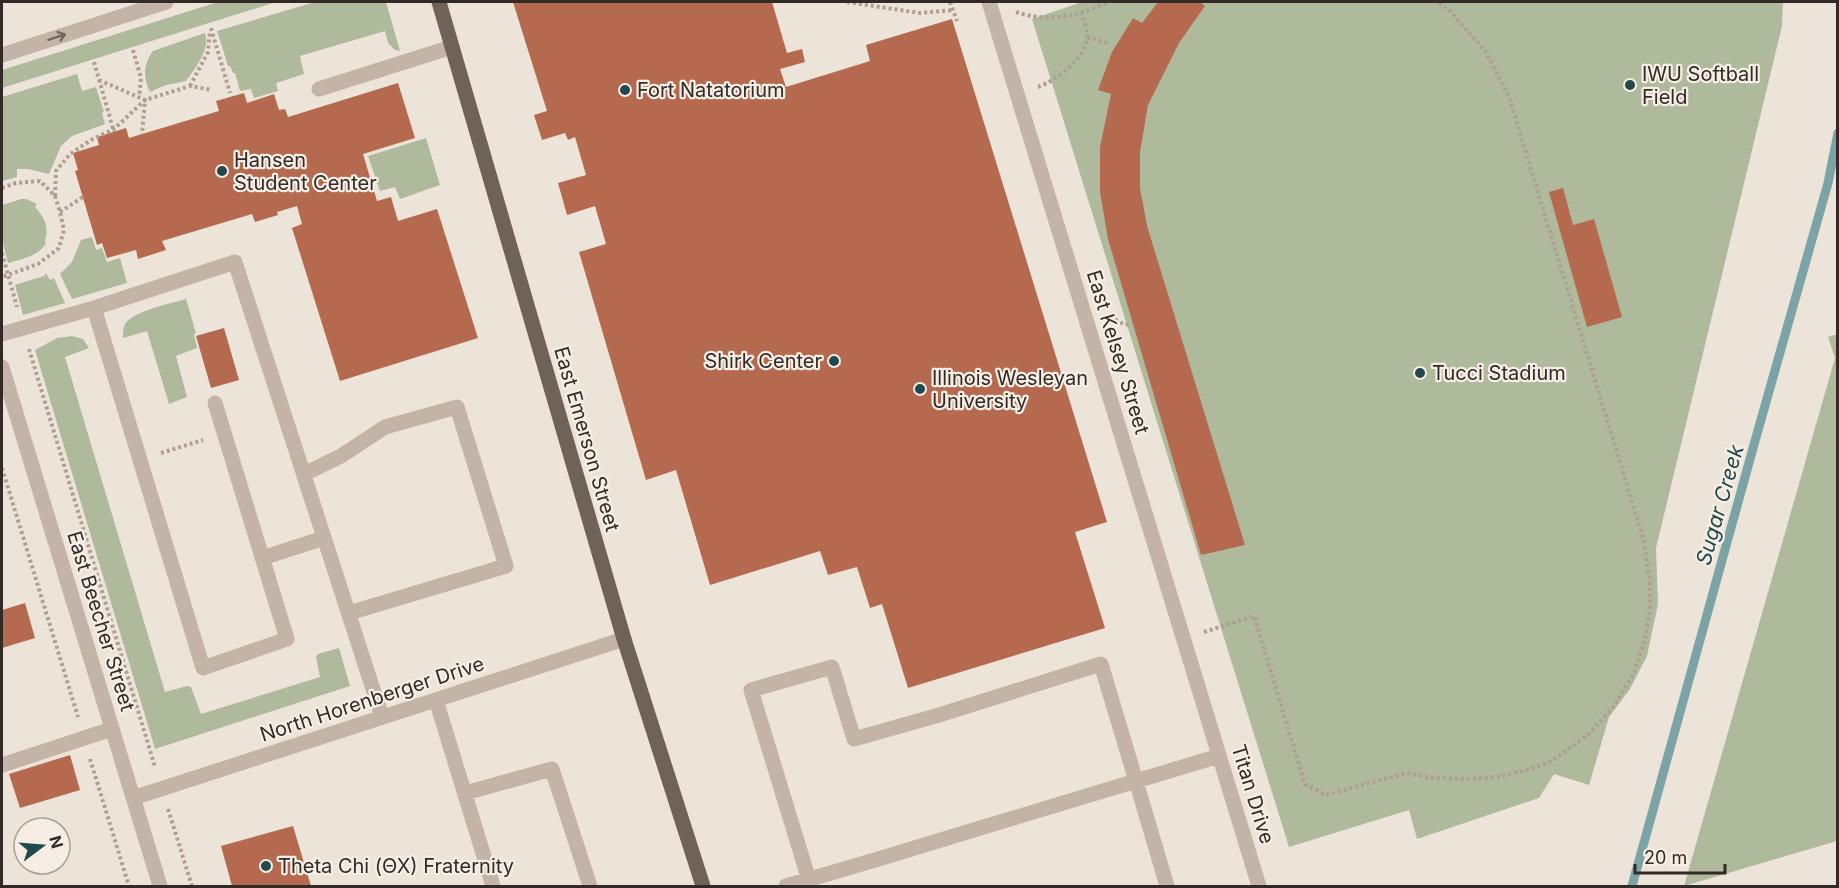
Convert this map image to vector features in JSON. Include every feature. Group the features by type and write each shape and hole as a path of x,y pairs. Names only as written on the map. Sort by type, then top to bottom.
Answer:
{"main road":[{"name":"East Emerson Street","path":"439,2 624,639 703,886"}],"street":[{"path":"2,56 166,2"},
{"name":"East Kelsey Street","path":"991,6 1207,714"},
{"path":"319,89 452,47"},
{"path":"2,334 94,308 235,262 382,717"},
{"path":"94,308 203,668 287,639 215,403"},
{"name":"East Beecher Street","path":"3,376 160,886"},
{"path":"304,474 341,456 385,427 457,407 506,566 349,613"},
{"path":"262,558 324,538"},
{"name":"North Horenberger Drive","path":"133,798 624,639"},
{"path":"809,880 751,690 832,667 854,739 1101,664 1167,886"},
{"path":"436,700 493,886"},
{"name":"Titan Drive","path":"1207,714 1258,886"},
{"path":"2,765 112,729"},
{"path":"786,886 1219,756"},
{"path":"465,793 552,769 590,886"}],"path":[{"path":"848,2 920,13 953,10"},
{"path":"950,2 957,21"},
{"path":"991,6 1035,16 1062,18 1108,2"},
{"path":"1184,638 1254,616 1305,784 1326,795 1407,773 1433,778 1498,777 1552,761 1588,735 1613,707 1634,673 1645,639 1650,610 1650,583 1644,541 1509,97 1486,52 1449,10 1437,2"},
{"path":"1017,94 1042,86 1059,77 1073,63 1083,49 1087,38 1081,13"},
{"path":"190,86 208,52 211,28 230,93"},
{"path":"1087,38 1109,44"},
{"path":"133,50 141,78 139,98"},
{"path":"94,62 114,130"},
{"path":"99,80 145,100"},
{"path":"2,277 38,264 59,248 64,230 55,196 56,171 70,154 91,140 114,130 145,100 190,86 212,90"},
{"path":"142,134 145,100"},
{"path":"2,188 16,183 40,181 55,196"},
{"path":"60,212 83,197"},
{"path":"2,253 22,327 192,886"},
{"path":"171,450 194,443"},
{"path":"2,468 129,886"}],"green space":[{"path":"218,2 276,2 2,88 2,70"},
{"path":"315,2 386,2 400,51 395,50 388,43 385,31 300,56 304,74 276,83 278,91 254,98 251,89 240,91 235,73 228,66 217,31"},
{"name":"Tucci Stadium","path":"1082,2 1783,2 1782,26 1656,548 1658,604 1647,656 1630,689 1609,717 1589,785 1554,774 1539,798 1417,839 1409,810 1289,847 1032,19"},
{"path":"205,33 204,52 186,81 166,85 150,92 145,71 147,61 153,51"},
{"path":"77,74 82,91 96,87 104,112 102,113 105,124 72,136 61,146 49,174 17,169 17,177 2,181 2,97"},
{"path":"426,138 440,185 400,199 395,187 380,191 368,156"},
{"path":"21,199 37,204 35,207 44,219 46,227 46,243 35,254 8,263 2,239 2,205"},
{"path":"92,237 96,250 102,248 107,262 120,258 127,283 72,299 60,274 72,262 81,240"},
{"path":"46,273 50,280 54,278 65,303 23,315 15,285 44,276"},
{"path":"186,299 196,333 194,334 197,348 176,356 187,397 169,404 147,331 123,338 123,329 129,319 136,315"},
{"path":"1837,334 1837,841 1684,886 1835,358 1828,337"},
{"path":"72,336 83,339 89,348 65,357 165,692 191,687 201,714 320,677 316,657 318,654 339,648 350,686 155,749 35,350 57,338"}],"building":[{"name":"Shirk Center","path":"513,2 772,2 787,53 802,49 805,62 780,69 786,87 870,61 866,45 952,19 1107,522 1075,532 1105,628 908,688 882,604 870,608 857,567 828,575 820,551 710,585 676,470 646,480 579,252 606,244 595,206 567,215 558,183 586,175 575,137 568,140 565,133 542,140 534,115 547,111"},
{"path":"1158,2 1200,2 1205,6 1179,43 1148,105 1140,152 1140,188 1147,226 1245,545 1201,555 1108,239 1100,192 1100,147 1111,94 1098,90 1112,52 1133,18 1142,23"},
{"name":"Hansen Student Center","path":"398,83 415,138 363,154 377,201 391,197 398,221 437,209 478,338 340,381 292,228 302,224 297,206 255,222 252,214 162,241 166,250 138,259 136,250 107,258 102,243 97,245 75,171 78,170 73,153 99,145 97,137 126,128 129,138 219,111 216,101 244,93 247,103 274,94 279,110 285,109 288,117"},
{"path":"1563,188 1573,225 1594,219 1622,317 1587,327 1549,192"},
{"path":"224,328 239,380 211,388 196,336"},
{"path":"25,603 35,638 2,648 2,610"},
{"path":"70,755 80,790 20,808 9,774"},
{"name":"Theta Chi (ΘΧ) Fraternity","path":"293,826 311,886 232,886 221,846"}],"waterway":[{"name":"Sugar Creek","path":"1632,886 1828,183 1838,133"}],"place":[{"name":"IWU Softball Field","path":"1630,85"},
{"name":"Fort Natatorium","path":"625,90"},
{"name":"Hansen Student Center","path":"222,171"},
{"name":"Shirk Center","path":"834,361"},
{"name":"Tucci Stadium","path":"1420,373"},
{"name":"Illinois Wesleyan University","path":"920,389"},
{"name":"Theta Chi (ΘΧ) Fraternity","path":"266,866"}]}
